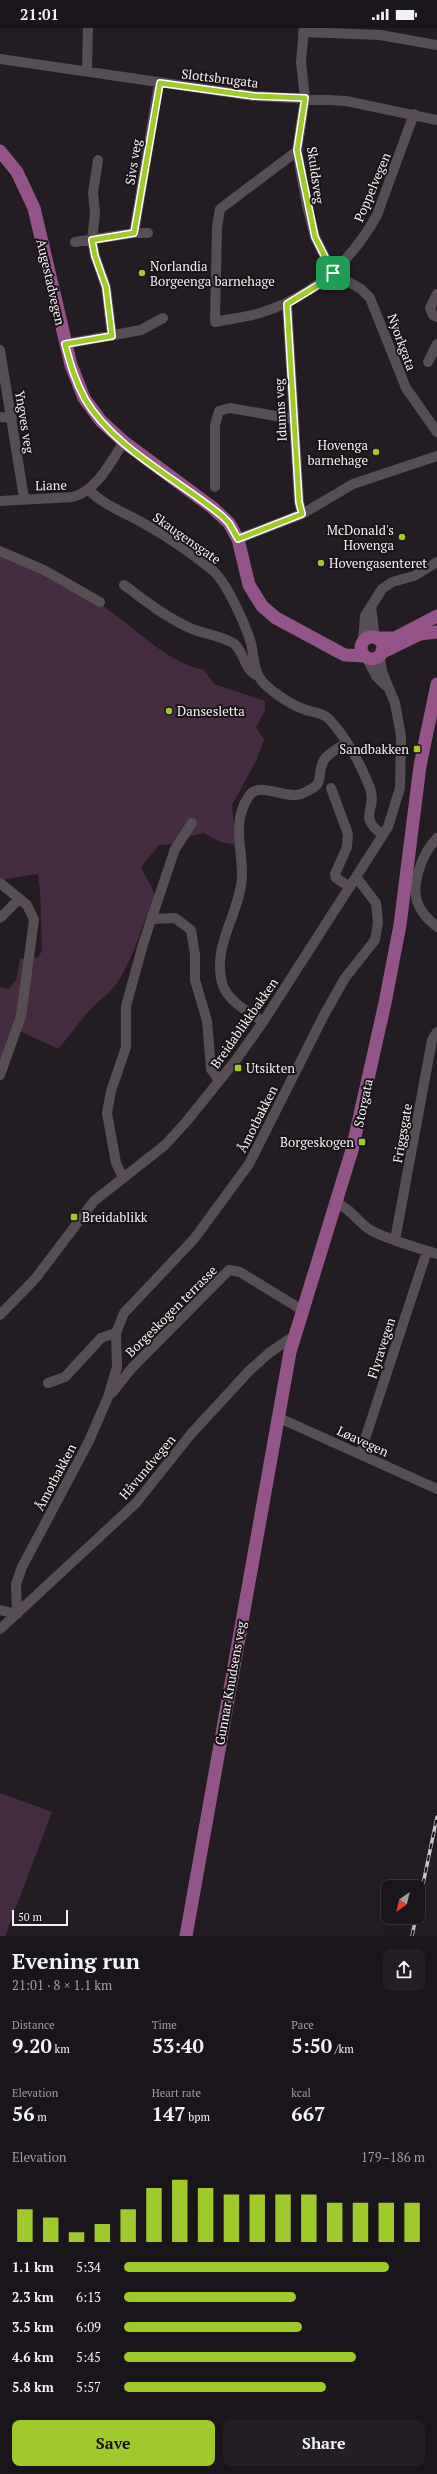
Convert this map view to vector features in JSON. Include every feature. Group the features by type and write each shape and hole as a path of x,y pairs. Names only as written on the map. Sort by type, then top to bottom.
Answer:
{"main road":[{"name":"Augestadvegen","path":"0,151 16,172 34,208 65,344 74,376 84,398 101,421 124,442 222,516 229,523 238,539 249,585 262,606 276,618 345,655 420,634 437,632"},
{"name":"Augestadvegen","path":"371,648 437,616"},
{"name":"Storgata","path":"276,1424 294,1336 352,1150 395,953 418,792 420,766 437,684"},
{"name":"Storgata","path":"418,792 437,717"},
{"name":"Gunnar Knudsens veg","path":"186,1936 276,1424"}],"street":[{"path":"88,28 88,71"},
{"path":"304,30 345,30 402,38 437,45"},
{"name":"Skuldsveg","path":"304,30 301,62 302,87 305,98 297,150 315,237 333,273"},
{"name":"Slottsbrugata","path":"0,59 254,96 346,101 437,120"},
{"name":"Sivs veg","path":"134,233 160,83"},
{"name":"Poppelvegen","path":"297,150 220,209 217,227 215,322 259,313 287,304 323,282 333,273 357,245 377,215 414,114"},
{"path":"98,160 94,193 92,240 95,256 106,287 112,336"},
{"path":"75,242 134,233 148,233"},
{"name":"Nyorkgata","path":"333,273 361,289 370,298 406,388 437,432"},
{"path":"437,294 430,308 433,315 437,317"},
{"name":"Idunns veg","path":"287,304 293,419 299,502 302,514"},
{"path":"65,344 141,330 163,318"},
{"path":"428,362 437,344"},
{"name":"Yngves veg","path":"0,350 24,498"},
{"path":"215,487 215,426 219,411 230,408 293,419"},
{"path":"0,417 12,418"},
{"path":"89,490 124,442"},
{"path":"238,539 302,514 353,484 437,456"},
{"name":"Liane","path":"0,501 24,498 73,497 89,490"},
{"name":"Skaugensgate","path":"89,490 104,502 159,532 219,576 248,637 258,676"},
{"path":"0,551 23,560 100,602"},
{"name":"Breidablikkbakken","path":"0,1316 35,1279 87,1208 176,1134 219,1080 263,1022 383,835 391,820 398,799 401,772 399,723 389,689 376,676 371,648 371,607 386,584 414,576 437,562"},
{"path":"124,585 146,602 191,628 231,642 238,648 251,672 258,676 271,689 302,709 327,716 346,743 371,790 372,801 368,813 369,821 383,835"},
{"path":"263,1022 229,996 222,985 220,976 223,941 242,877 238,831 250,795 260,790 268,790 294,796 316,786 320,780 322,763 346,743"},
{"path":"331,788 346,825 349,841 335,874 336,878 350,887"},
{"path":"123,1178 116,1163 107,1113 111,1091 126,1047 128,996 175,849 192,823"},
{"path":"437,838 424,857 416,892 419,906 437,927"},
{"name":"Åmotbakken","path":"17,1614 16,1584 22,1567 89,1441 108,1398 117,1368 116,1333 122,1318 131,1304 194,1239 253,1158 324,1015 345,978 374,940 378,923 376,903 356,877"},
{"path":"0,883 32,912 34,920 33,937 21,1016 0,1075"},
{"path":"0,918 19,899"},
{"path":"152,920 175,918 191,930 195,955 195,980 207,1021 211,1069 219,1080"},
{"name":"Friggsgate","path":"395,1240 432,1040 437,1032"},
{"path":"336,1203 352,1211 362,1224 395,1240 437,1254"},
{"name":"Flyravegen","path":"360,1454 427,1251"},
{"name":"Borgeskogen terrasse","path":"108,1398 131,1369 229,1270 240,1272 302,1310"},
{"path":"48,1383 65,1377 101,1338 116,1333"},
{"name":"Håvundvegen","path":"0,1629 136,1503 157,1480 191,1434 249,1371 269,1352 294,1336"},
{"name":"Løavegen","path":"276,1424 360,1454 437,1489"},
{"path":"0,1610 17,1614"}],"shaded area":[{"path":"0,553 44,573 87,596 114,614 167,654 179,661 204,670 214,684 265,701 265,711 256,727 264,740 256,761 232,805 236,845 220,842 204,833 187,837 183,843 159,845 141,867 158,900 155,913 146,917 131,957 116,985 89,1011 58,1049 20,1031 0,1081 0,987 9,989 16,980 20,959 38,957 42,951 40,889 38,874 0,880"},
{"path":"0,1793 52,1812 5,1936 0,1936"}],"railway":[{"path":"424,1880 437,1817"},
{"path":"412,1936 415,1924"}],"place":[{"name":"Norlandia Borgeenga barnehage","path":"142,273"},
{"name":"Hovenga barnehage","path":"376,452"},
{"name":"McDonald's Hovenga","path":"402,537"},
{"name":"Hovengasenteret","path":"321,563"},
{"name":"Dansesletta","path":"169,711"},
{"name":"Sandbakken","path":"417,749"},
{"name":"Utsikten","path":"238,1068"},
{"name":"Borgeskogen","path":"362,1142"},
{"name":"Breidablikk","path":"74,1217"}],"route":[{"path":"160,83 254,96 292,99 305,98 297,150 307,206 315,237 333,273 323,282 287,304 293,419 299,502 302,514 238,539 229,523 213,508 138,453 101,421 92,410 79,388 70,365 65,344 112,336 106,287 95,256 92,240 106,236 134,233 160,83"}]}
